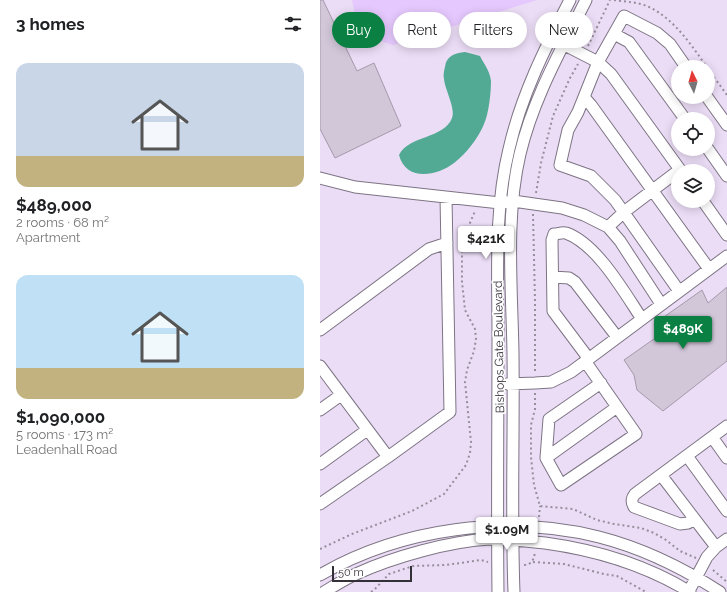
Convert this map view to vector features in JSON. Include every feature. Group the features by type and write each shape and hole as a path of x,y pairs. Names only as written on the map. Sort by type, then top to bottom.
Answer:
{"street":[{"name":"Bishops Gate Boulevard","path":"564,12 570,0"},
{"name":"Bishops Gate Boulevard","path":"580,12 586,0"},
{"path":"680,291 615,200 591,176 560,165 568,130 584,97 598,62 624,16 657,33 670,44 681,60"},
{"path":"614,34 629,42 680,112"},
{"name":"Bishops Gate Boulevard","path":"498,592 498,254 500,203 509,149 520,108 536,68 546,48"},
{"name":"Bishops Gate Boulevard","path":"514,592 512,540 513,384 511,246 513,201 525,133 542,89 562,48"},
{"path":"569,48 598,62 611,74 674,164"},
{"path":"584,97 709,269"},
{"path":"712,104 727,125"},
{"path":"713,156 727,176"},
{"path":"608,227 624,212 671,177"},
{"path":"320,178 354,187 500,203 513,201 562,208 584,215 608,227 620,241 661,304"},
{"path":"320,504 450,412 446,197"},
{"path":"708,208 727,235"},
{"path":"601,383 549,419 546,458 561,485 636,434 553,311 552,240 554,234 565,232 584,242 600,258 642,319"},
{"path":"320,330 429,249 447,243"},
{"path":"498,383 513,384 551,382 572,372 727,256"},
{"path":"552,277 569,278 575,282 617,337"},
{"path":"320,366 388,457"},
{"path":"320,410 341,395"},
{"path":"546,458 617,406"},
{"path":"694,518 688,523 680,524 634,507 631,503 632,498 635,494 727,426"},
{"path":"320,464 367,430"},
{"path":"712,437 727,458"},
{"path":"687,456 727,511"},
{"path":"661,475 716,547"},
{"path":"320,575 368,551 400,541 434,533 469,528 538,528 580,533 618,543 672,564 697,577 720,592"},
{"path":"324,592 355,574 367,569 425,551 458,543 512,540 580,548 618,559 655,573 690,592 703,563 716,547 727,539"},
{"path":"361,555 367,569"}],"path":[{"path":"715,79 727,95"},
{"path":"538,528 540,506"},
{"path":"533,562 538,542"},
{"path":"370,592 375,590 389,574 413,566 446,565 481,560 498,564"},
{"path":"513,566 530,565 533,562 564,564 617,576 646,592"}],"shaded area":[{"path":"320,0 727,0 727,592 320,592"},
{"path":"352,0 537,0 499,12 459,12 459,24 451,27 451,12 393,12 393,45 385,42 385,12 354,12"},
{"path":"465,52 480,56 490,77 491,86 489,102 484,124 472,145 454,163 439,171 423,174 415,173 403,164 399,155 410,144 442,130 448,125 452,118 453,110 444,78 446,63 452,56"}],"building":[{"path":"320,0 323,0 332,19 332,48 346,48 357,71 374,63 401,126 335,158 320,129"},
{"path":"727,287 727,361 663,411 637,390 634,375 624,360 661,334 654,324 702,290 708,303"}]}
